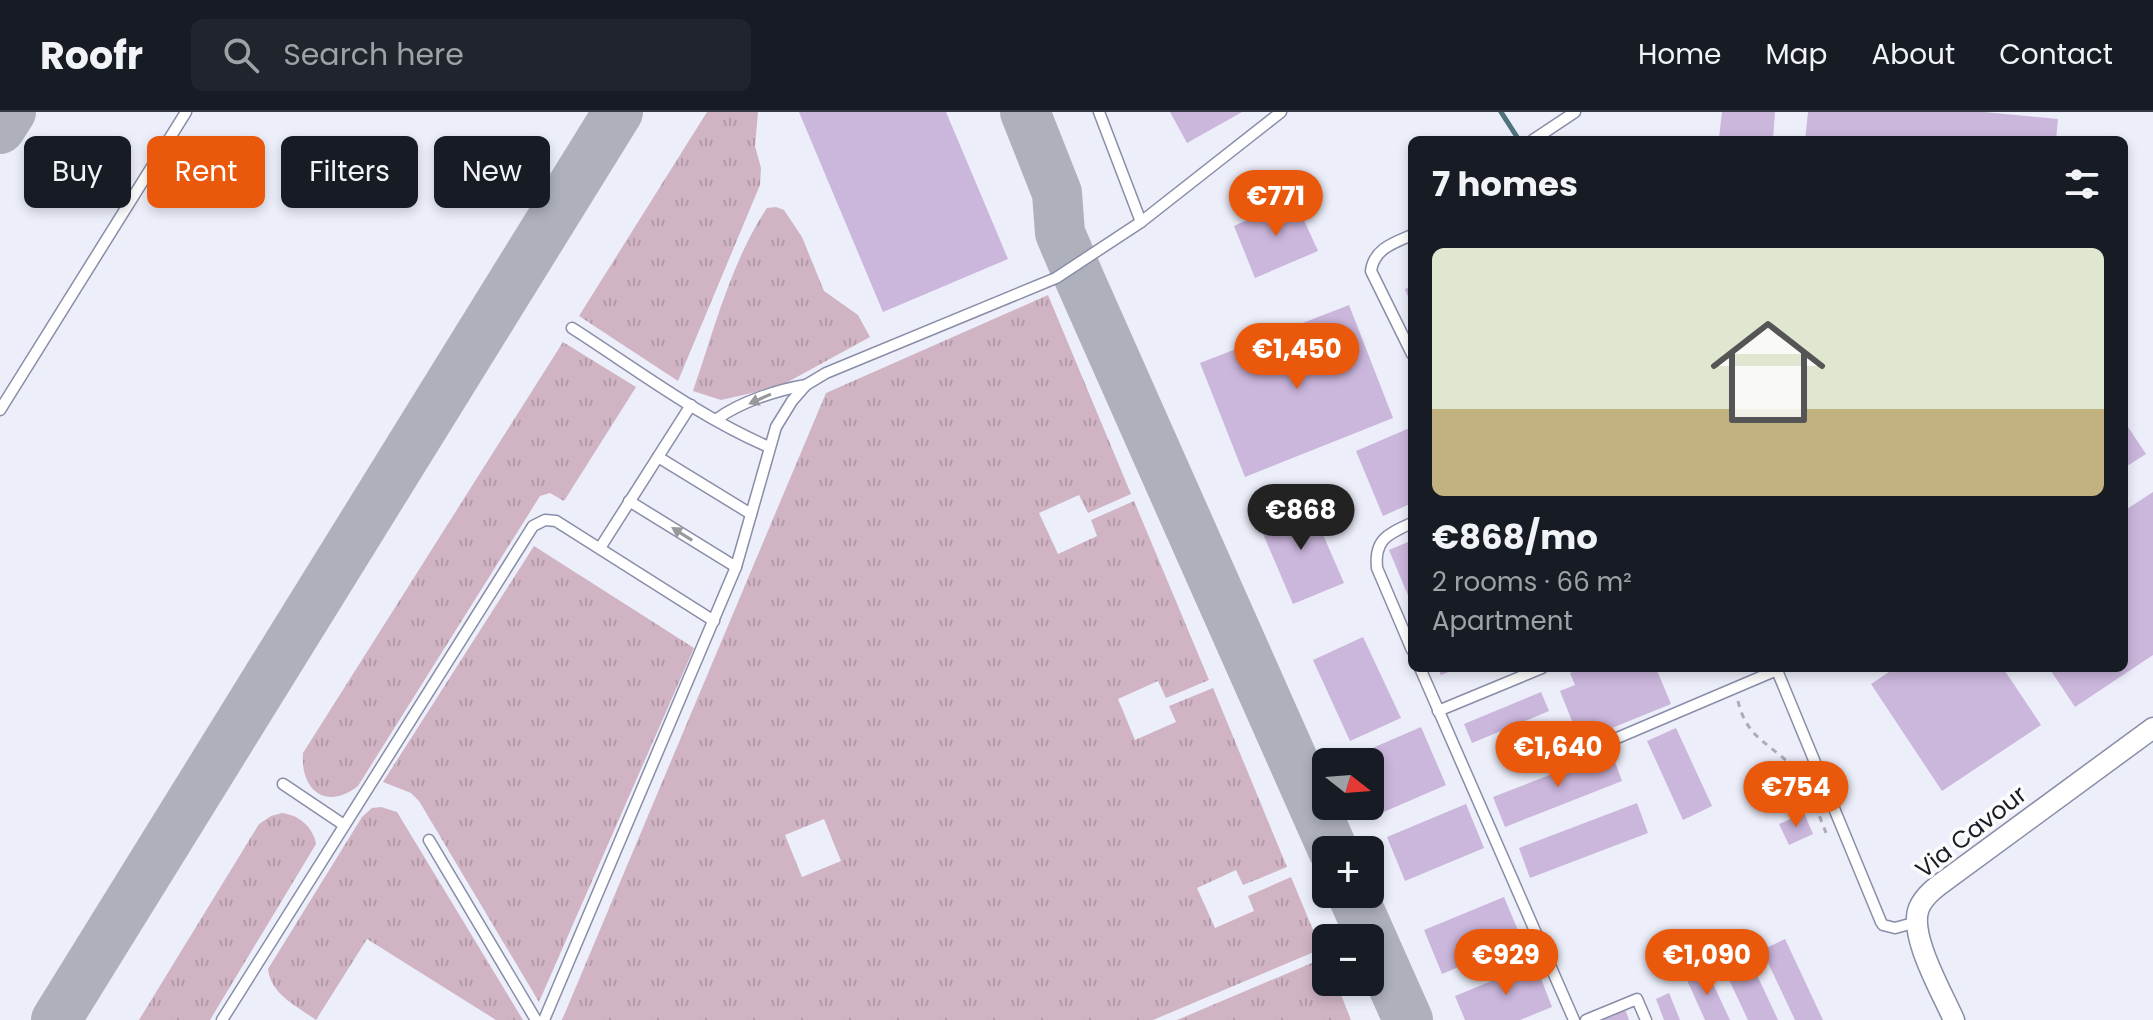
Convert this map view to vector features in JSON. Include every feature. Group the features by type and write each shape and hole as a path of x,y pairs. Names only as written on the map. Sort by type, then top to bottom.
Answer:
{"street":[{"name":"Via Cavour","path":"1917,922 1919,908 1929,894 2153,728"},
{"path":"1917,922 1920,942 1954,1020"}],"lane":[{"path":"0,410 186,112"},
{"path":"1099,112 1141,222"},
{"path":"717,419 757,398 806,385 826,373 1056,278 1141,222 1281,112"},
{"path":"1539,136 1575,112"},
{"path":"1408,237 1386,247 1373,260 1371,271 1408,346"},
{"path":"572,328 691,405 769,447"},
{"path":"544,1020 736,567 769,447 782,416 806,385"},
{"path":"600,548 691,405"},
{"path":"658,457 751,514"},
{"path":"629,501 736,567"},
{"path":"222,1020 533,526 545,520 556,521 714,621"},
{"path":"1408,525 1387,534 1376,555 1377,568 1408,641"},
{"path":"1422,672 1574,1020"},
{"path":"1438,711 1532,672"},
{"path":"1596,747 1769,672"},
{"path":"1777,672 1883,925 1895,928 1917,922"},
{"path":"283,784 344,825"},
{"path":"429,840 536,1020"},
{"path":"1586,1020 1637,999 1646,1020"}],"path":[{"path":"1737,697 1752,734 1788,761 1802,778 1827,835 1841,829"}],"green space":[{"path":"707,112 758,112 755,146 761,168 760,185 678,381 579,316"},
{"path":"767,208 784,210 802,237 824,291 858,315 870,337 786,383 721,400 693,391 724,297 743,251"},
{"path":"1048,295 1131,494 1088,513 1079,495 1039,513 1058,554 1097,536 1091,520 1134,501 1209,680 1166,698 1158,681 1118,699 1135,740 1176,722 1169,706 1213,688 1287,867 1243,885 1236,870 1197,888 1215,928 1254,911 1248,896 1291,877 1312,927 1312,953 1153,1020 562,1020 826,393","holes":["824,819 841,861 802,877 785,835"]},
{"path":"563,342 636,387 564,501 550,493 540,496 358,786 335,797 317,793 306,777 303,753"},
{"path":"534,546 694,648 539,1002 419,801 411,793 383,782"},
{"path":"381,807 397,812 523,1020 496,1020 367,939 316,1020 286,999 274,986 268,969 362,817 372,808"},
{"path":"282,813 304,823 312,832 316,844 210,1020 139,1020 259,824"},
{"path":"1312,963 1312,996 1342,996 1351,1020 1177,1020"}],"building":[{"path":"799,112 946,112 1008,259 883,312"},
{"path":"1170,112 1242,112 1187,143"},
{"path":"1722,112 1775,112 1773,136 1719,136"},
{"path":"1808,112 1984,112 2058,119 2056,136 1805,136"},
{"path":"1294,198 1318,251 1255,278 1234,226"},
{"path":"1349,305 1393,418 1245,477 1200,363"},
{"path":"2128,427 2146,454 2128,465"},
{"path":"1408,429 1408,505 1383,516 1356,451"},
{"path":"2153,492 2153,655 2128,672 2128,508"},
{"path":"1308,500 1344,583 1293,604 1258,522"},
{"path":"1408,542 1408,595 1389,550"},
{"path":"1363,637 1401,718 1350,741 1313,660"},
{"path":"1658,672 1671,704 1580,741 1560,691 1575,685 1570,673"},
{"path":"1889,672 2006,672 2041,725 1942,791 1871,684"},
{"path":"2052,672 2128,672 2075,707"},
{"path":"1541,692 1549,711 1472,743 1464,724"},
{"path":"1421,727 1446,785 1384,812 1384,748 1372,748"},
{"path":"1676,728 1712,806 1683,820 1647,741"},
{"path":"1611,751 1622,781 1505,827 1493,797"},
{"path":"1637,803 1648,833 1530,878 1519,848"},
{"path":"1466,804 1484,848 1405,881 1387,837"},
{"path":"1804,813 1813,834 1789,845 1779,824"},
{"path":"1504,897 1522,940 1442,974 1424,930"},
{"path":"1785,939 1823,1020 1795,1020 1762,950"},
{"path":"1748,956 1778,1020 1748,1020 1723,967"},
{"path":"1535,963 1552,1007 1520,1020 1465,1020 1455,996"},
{"path":"1706,969 1730,1020 1705,1020 1686,978"},
{"path":"1669,993 1680,1020 1664,1020 1656,999"},
{"path":"1625,1009 1629,1020 1598,1020"}],"waterway":[{"path":"1501,112 1516,136"}],"taxiway":[{"path":"0,129 11,112"},
{"path":"56,1020 618,112"},
{"path":"1025,112 1057,193 1060,233 1327,836"},
{"path":"1358,908 1408,1020"}]}
